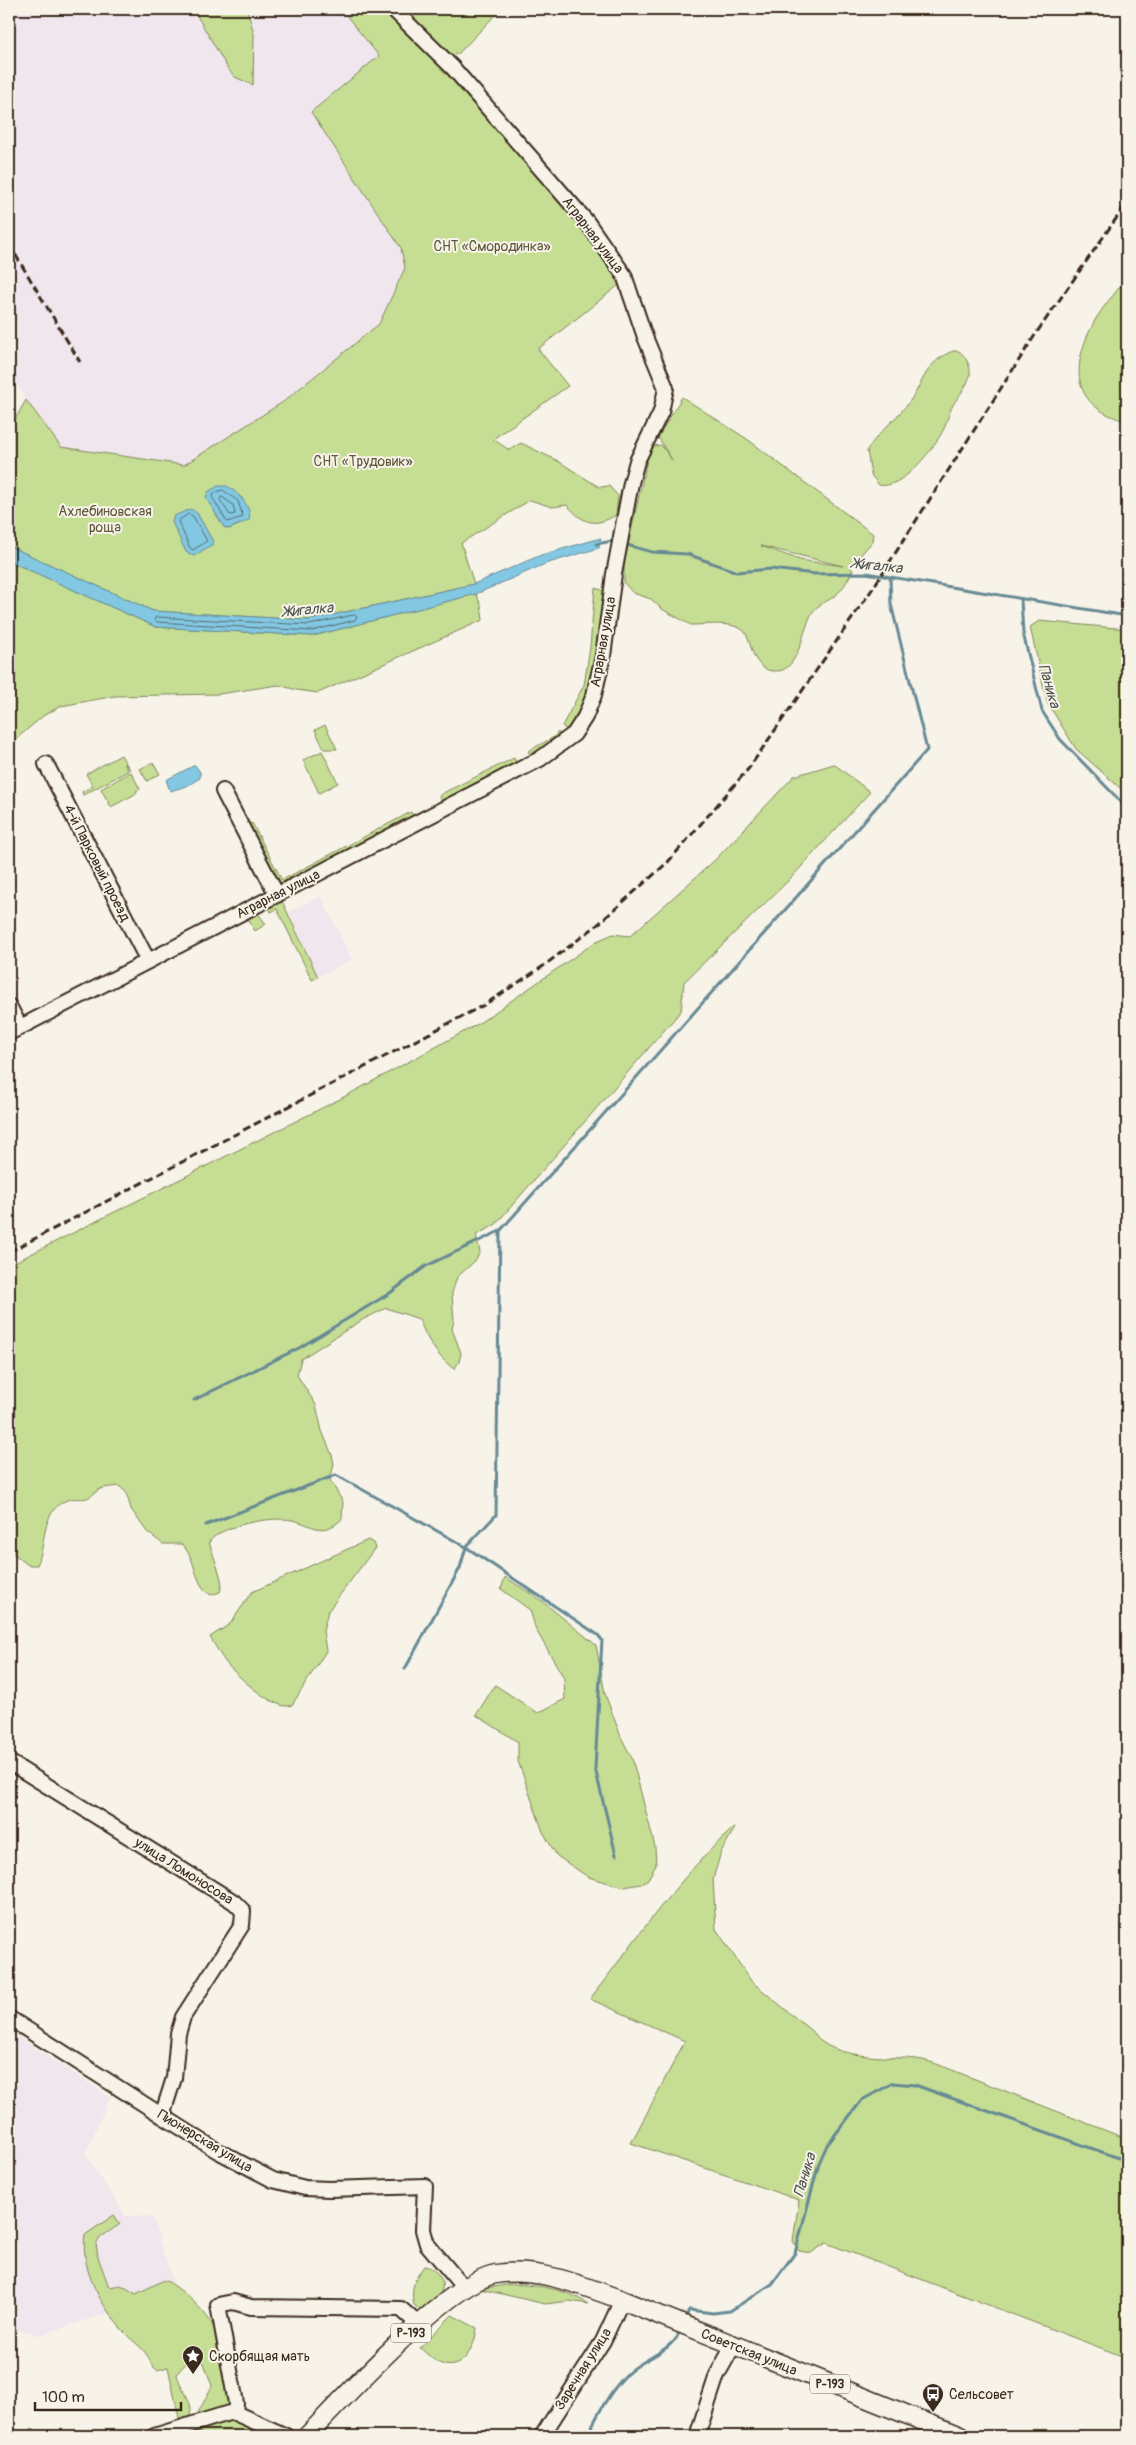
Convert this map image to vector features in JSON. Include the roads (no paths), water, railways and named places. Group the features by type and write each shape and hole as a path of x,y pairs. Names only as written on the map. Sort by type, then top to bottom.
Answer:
{"main road":[{"name":"Советская улица","path":"464,2288 480,2279 497,2274 537,2274 578,2285 622,2300 960,2436"},
{"name":"Р-193","path":"307,2436 419,2325 464,2288"}],"street":[{"name":"Аграрная улица","path":"14,1030 540,759 574,734 585,718 594,695 603,656 620,543 637,461 661,412 666,388 645,337 624,275 587,222 453,68 393,9"},
{"name":"4-й Парковый проезд","path":"46,764 148,961"},
{"path":"223,791 277,894"},
{"path":"9,1006 14,1030"},
{"name":"улица Ломоносова","path":"9,1762 234,1902 243,1911 242,1925 183,2017 178,2034 174,2078 162,2116"},
{"name":"Пионерская улица","path":"9,2018 245,2167 281,2182 305,2188 329,2189 425,2186 423,2230 427,2244 464,2288"},
{"name":"Заречная улица","path":"542,2436 603,2341 622,2300"},
{"path":"235,2413 236,2403 218,2305 233,2302 251,2307 401,2309 419,2325"},
{"path":"697,2436 717,2375 733,2346"},
{"path":"154,2436 235,2413 286,2436"}],"water":[{"path":"218,486 227,486 239,496 249,510 249,520 229,529 224,527 206,498 208,492"},
{"path":"191,509 197,513 213,542 213,544 194,556 186,552 172,522 174,516"},
{"path":"601,538 599,548 545,564 476,594 313,636 156,627 9,561 9,546 153,611 309,620 474,584 541,555"},
{"path":"195,765 200,772 200,778 187,786 170,791 166,780"}],"waterway":[{"name":"Жигалка","path":"596,544 613,541"},
{"name":"Жигалка","path":"627,545 652,552 687,554 737,572 771,569 815,574 866,573 1127,616"},
{"path":"405,1669 460,1568 466,1547 496,1515 500,1231 927,750 891,604 890,578"},
{"name":"Паника","path":"1021,600 1023,633 1042,711 1060,739 1127,808"},
{"path":"194,1400 299,1348 390,1293 426,1266 500,1231"},
{"path":"206,1525 336,1475 466,1547 598,1635 602,1640 595,1768 616,1855"},
{"name":"Паника","path":"685,2320 689,2310 713,2313 730,2311 772,2284 795,2253 819,2163 827,2145 862,2100 893,2083 915,2085 1127,2161"},
{"name":"Паника","path":"587,2436 604,2404 627,2374 663,2350 675,2339 680,2331"}],"railway":[{"path":"9,1252 484,1005 542,967 596,926 668,862 749,768 871,591 1037,332 1127,203"},
{"path":"9,244 80,362"}],"place":[{"name":"Скорбящая мать","path":"193,2375"},
{"name":"Сельсовет","path":"933,2413"}],"park label":[{"name":"СНТ «Смородинка»","path":"492,246"},
{"name":"СНТ «Трудовик»","path":"363,461"},
{"name":"Ахлебиновская роща","path":"105,520"}]}
